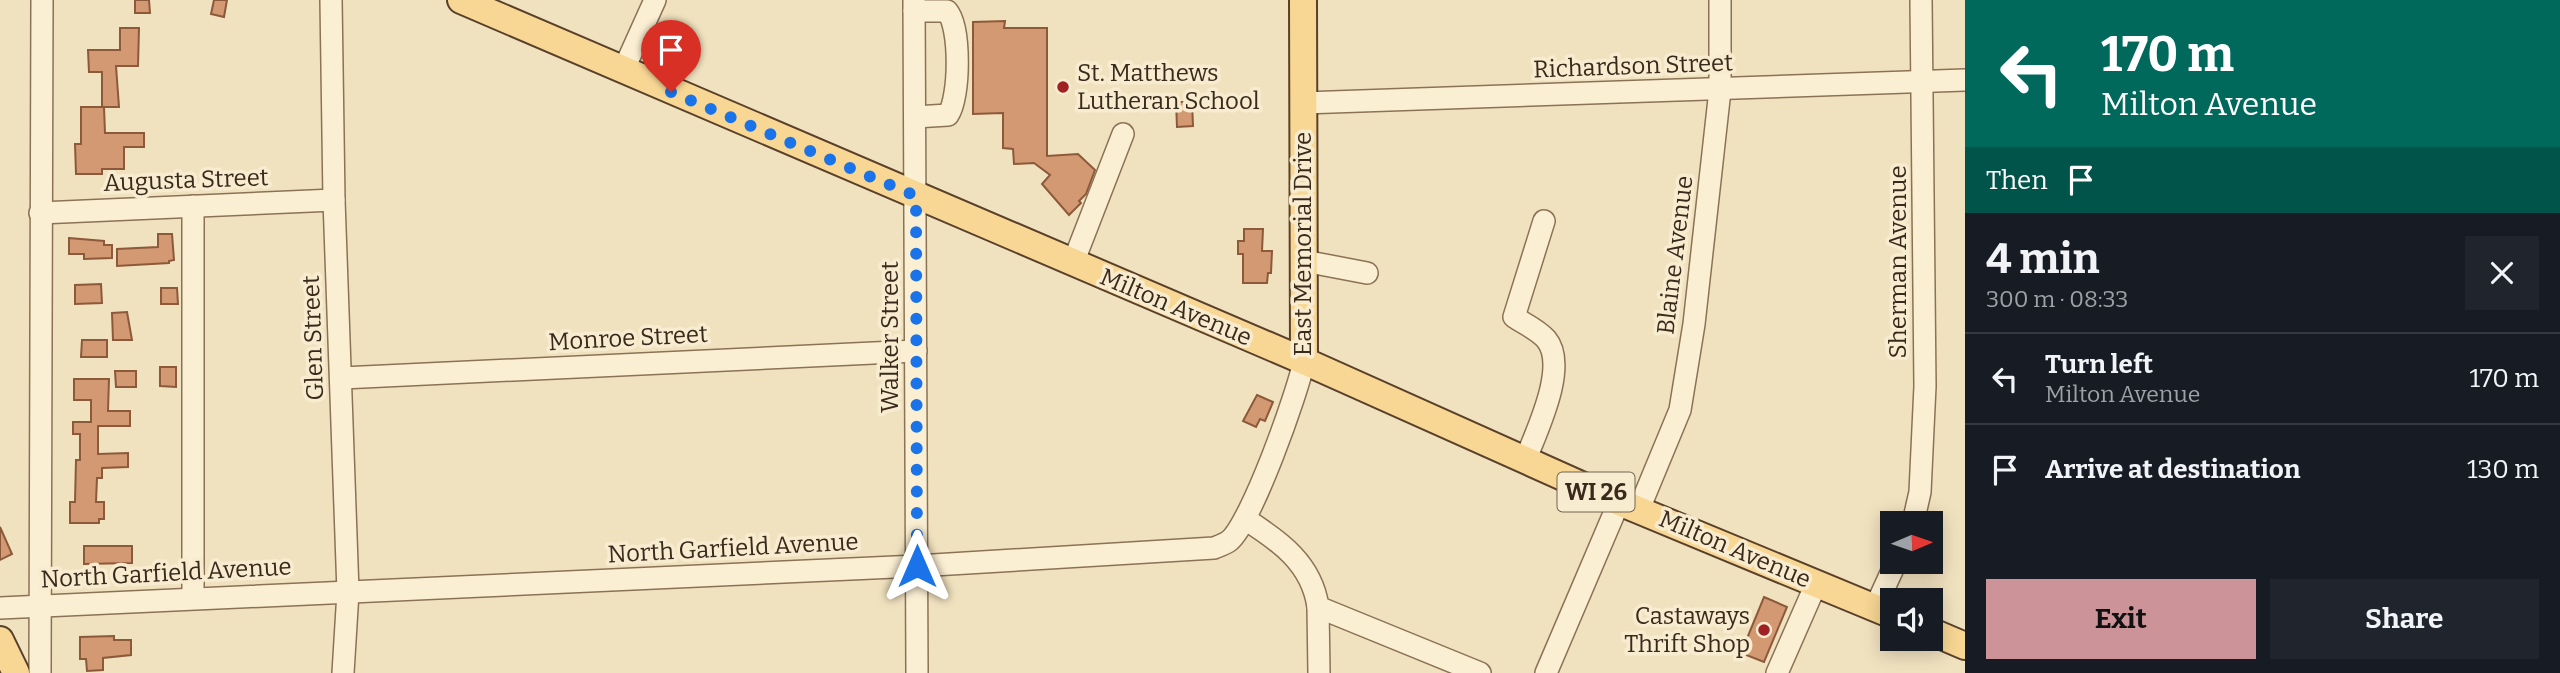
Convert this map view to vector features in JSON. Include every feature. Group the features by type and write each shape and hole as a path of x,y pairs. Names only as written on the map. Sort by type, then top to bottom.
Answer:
{"main road":[{"name":"Milton Avenue","path":"461,0 1304,361 1525,461 1880,610"},
{"name":"East Memorial Drive","path":"1303,0 1304,361"},
{"path":"1943,637 1965,646"},
{"path":"0,640 24,673"}],"street":[{"path":"24,673 39,650 42,0"},
{"name":"Glen Street","path":"331,0 334,200 348,592 343,673"},
{"path":"622,71 655,0"},
{"name":"Blaine Avenue","path":"1546,673 1629,505 1680,410 1694,324 1720,89 1720,0"},
{"name":"Sherman Avenue","path":"1916,511 1920,492 1925,386 1921,0"},
{"path":"914,6 947,11 953,19 956,34 956,104 948,115 915,117"},
{"name":"Walker Street","path":"914,6 917,673"},
{"name":"Richardson Street","path":"1303,103 1965,80"},
{"path":"1073,263 1123,134"},
{"name":"Augusta Street","path":"40,213 334,200"},
{"path":"193,206 193,598"},
{"path":"1525,461 1549,396 1555,362 1546,339 1514,317 1544,220"},
{"path":"1304,261 1367,273"},
{"name":"Monroe Street","path":"342,378 916,351"},
{"name":"East Memorial Drive","path":"1245,519 1293,404 1304,361"},
{"path":"1245,519 1299,560 1316,588 1319,673"},
{"name":"North Garfield Avenue","path":"0,608 917,566 1214,548 1232,538 1245,519"},
{"path":"1777,673 1816,583"},
{"path":"1318,607 1480,673"}],"building":[{"path":"135,0 149,0 150,13 135,13"},
{"path":"214,0 227,0 224,17 211,14"},
{"path":"1005,21 1004,28 1047,28 1047,156 1078,154 1095,170 1086,194 1079,201 1081,203 1069,215 1042,184 1050,175 1034,163 1014,164 1013,149 1003,148 1003,113 973,114 973,22"},
{"path":"120,28 139,28 138,66 116,66 119,107 104,107 105,133 144,133 144,147 124,147 124,169 102,169 102,174 76,174 75,144 81,144 81,107 102,107 102,72 89,72 88,50 120,50"},
{"path":"1176,102 1192,102 1193,126 1177,127"},
{"path":"1244,229 1263,229 1262,251 1272,251 1271,273 1268,273 1267,283 1243,283 1243,254 1238,254 1238,241 1244,241"},
{"path":"158,234 172,234 174,260 169,263 117,266 117,249 158,247"},
{"path":"69,238 104,241 104,245 112,245 112,258 84,259 84,254 69,254"},
{"path":"101,284 102,303 75,304 75,285"},
{"path":"161,288 177,288 178,304 161,304"},
{"path":"127,312 132,340 113,340 112,313"},
{"path":"82,340 107,340 107,357 81,357"},
{"path":"160,367 176,367 176,387 160,386"},
{"path":"115,371 136,371 136,387 116,387"},
{"path":"74,379 109,379 108,411 130,411 130,426 98,426 98,454 128,453 128,467 102,468 102,478 97,478 96,502 104,502 104,519 99,519 99,523 70,523 70,502 75,502 76,460 80,460 80,434 73,434 73,422 91,422 91,400 74,400"},
{"path":"1257,395 1273,402 1265,421 1260,419 1256,427 1243,421"},
{"path":"0,527 12,554 0,560"},
{"path":"84,546 132,546 132,563 84,564"},
{"name":"Castaways Thrift Shop","path":"1764,597 1787,607 1764,662 1741,653"},
{"path":"114,636 114,640 131,640 131,655 103,658 103,670 87,671 86,659 80,659 80,637"}],"place":[{"name":"St. Matthews Lutheran School","path":"1063,87"},
{"name":"Castaways Thrift Shop","path":"1764,630"}],"route":[{"path":"671,92 916,196 917,566"}]}
